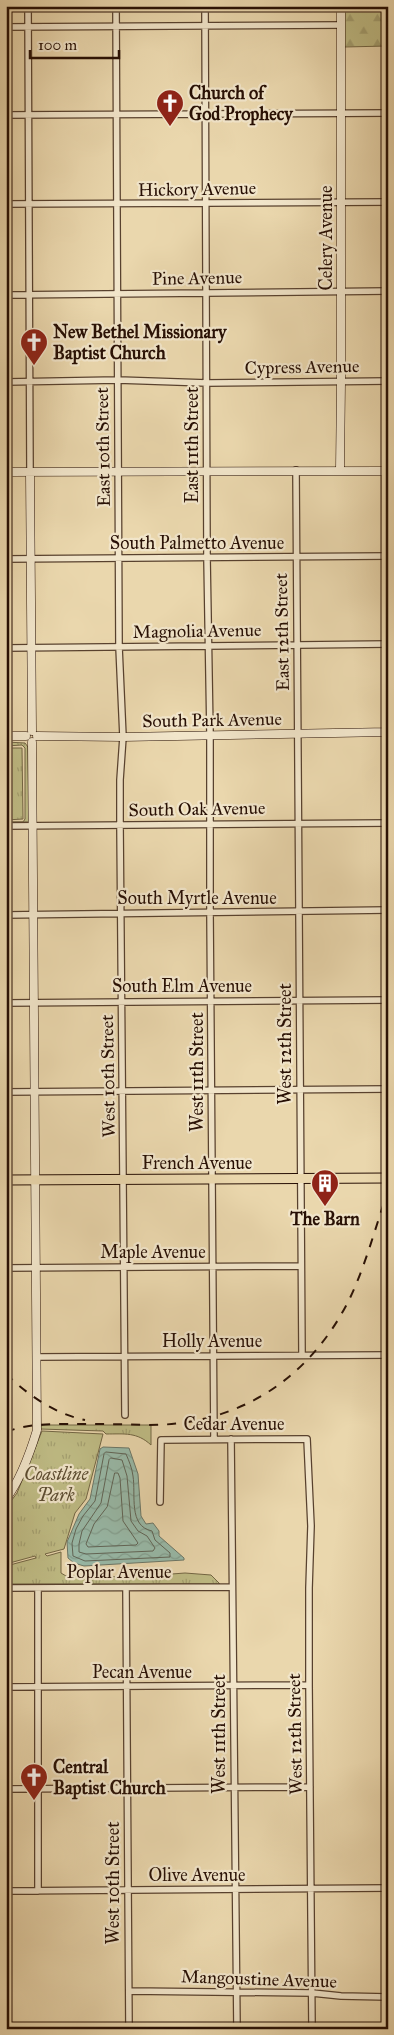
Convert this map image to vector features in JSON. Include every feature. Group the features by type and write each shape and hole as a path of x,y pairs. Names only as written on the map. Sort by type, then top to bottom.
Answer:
{"main road":[{"name":"French Avenue","path":"6,1180 388,1178"}],"street":[{"path":"6,1499 14,1488 33,1443 36,1430 34,914 28,382 28,6"},
{"name":"East 10th Street","path":"116,6 119,647 123,737"},
{"name":"East 11th Street","path":"205,6 207,558 210,734"},
{"name":"Celery Avenue","path":"340,470 341,6"},
{"path":"6,27 341,25"},
{"path":"6,115 388,113"},
{"name":"Hickory Avenue","path":"6,204 388,202"},
{"name":"Pine Avenue","path":"6,295 388,291"},
{"name":"Cypress Avenue","path":"6,382 118,380 207,383 388,381"},
{"name":"East 12th Street","path":"296,470 298,733"},
{"path":"6,472 387,470 388,936"},
{"name":"South Palmetto Avenue","path":"6,559 387,556"},
{"name":"Magnolia Avenue","path":"6,648 387,644"},
{"name":"South Park Avenue","path":"6,736 123,737 387,732"},
{"name":"West 12th Street","path":"298,733 302,1355"},
{"name":"West 11th Street","path":"210,734 214,1440"},
{"name":"West 10th Street","path":"123,737 120,825 125,1415"},
{"name":"South Oak Avenue","path":"6,826 388,823"},
{"name":"South Myrtle Avenue","path":"6,914 388,910"},
{"name":"South Elm Avenue","path":"6,1004 388,1000"},
{"path":"6,1092 388,1089"},
{"name":"Maple Avenue","path":"6,1268 301,1266"},
{"name":"Holly Avenue","path":"37,1357 388,1355"},
{"name":"West 11th Street","path":"232,1439 237,2029"},
{"name":"West 12th Street","path":"307,1439 311,1526 309,1685 312,2029"},
{"name":"Cedar Avenue","path":"160,1502 161,1440 307,1439"},
{"name":"Poplar Avenue","path":"6,1588 232,1587"},
{"path":"38,1588 38,1891"},
{"name":"West 10th Street","path":"126,1588 129,2029"},
{"name":"Pecan Avenue","path":"6,1687 127,1688 309,1685"},
{"path":"6,1789 310,1787"},
{"name":"Olive Avenue","path":"6,1891 388,1888"},
{"name":"Mangoustine Avenue","path":"129,1991 312,1993 388,1997"}],"green space":[{"path":"344,6 388,6 388,46 344,47"},
{"path":"6,742 25,743 28,747 29,822 23,822 25,819 25,748 22,745 6,746"},
{"path":"6,748 22,748 23,819 6,820"},
{"path":"151,1425 151,1445 136,1436 106,1434 103,1431 40,1429 40,1426"},
{"name":"Coastline Park","path":"42,1431 103,1434 86,1499 75,1513 64,1549 45,1554 47,1556 61,1552 61,1573 66,1576 132,1577 185,1573 211,1575 220,1584 6,1584 6,1566 36,1558 35,1556 6,1564 6,1508 17,1493"}],"water":[{"path":"103,1447 129,1448 138,1474 141,1516 146,1524 153,1523 159,1531 159,1536 184,1560 84,1566 74,1563 68,1558 67,1542 79,1514 90,1499 100,1449"}],"railway":[{"path":"6,1432 24,1427 50,1424 146,1425 179,1423 209,1417 238,1408 265,1394 290,1376 312,1355 331,1330 348,1302 360,1276 388,1191"},
{"path":"6,1374 42,1403 63,1413 85,1420"}],"place":[{"name":"Church of God Prophecy","path":"170,127"},
{"name":"New Bethel Missionary Baptist Church","path":"34,366"},
{"name":"The Barn","path":"325,1207"},
{"name":"Central Baptist Church","path":"34,1801"}]}
